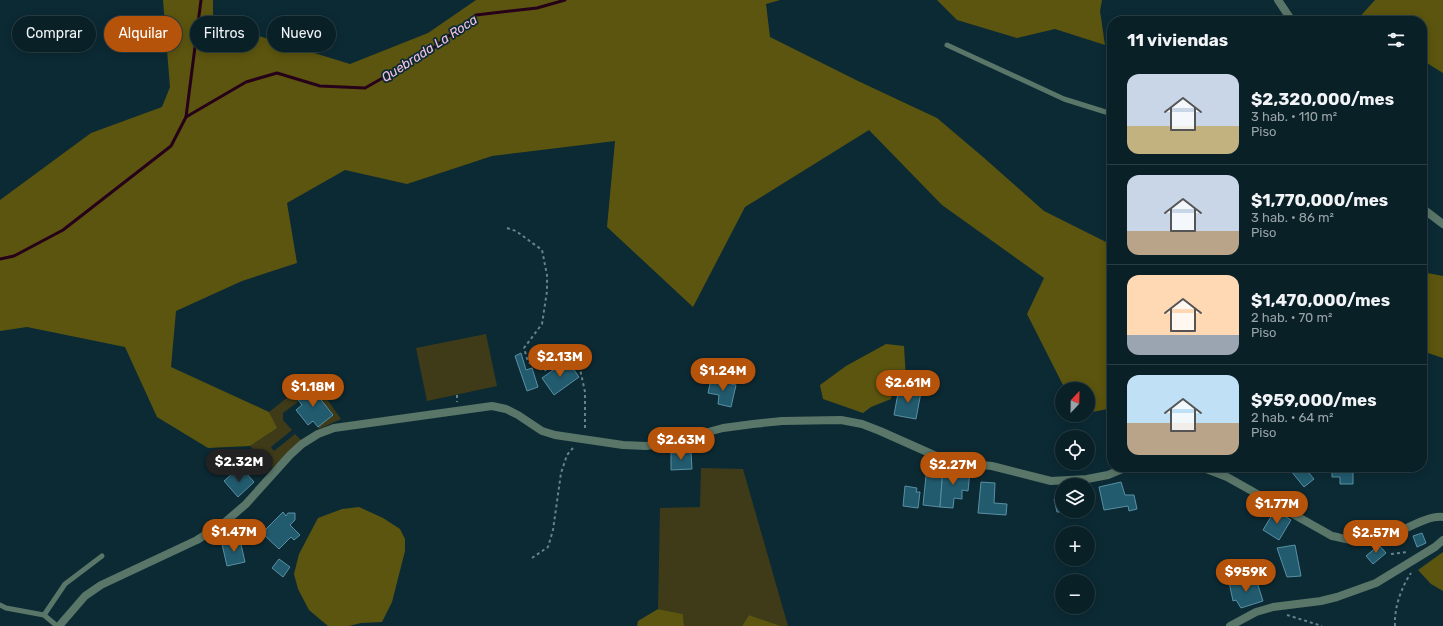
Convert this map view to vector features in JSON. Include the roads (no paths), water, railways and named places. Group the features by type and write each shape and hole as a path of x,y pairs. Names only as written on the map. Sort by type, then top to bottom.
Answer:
{"street":[{"path":"1278,0 1289,16"},
{"path":"1427,212 1443,224"},
{"path":"58,626 86,596 101,585 197,540 224,523 246,504 290,455 302,444 318,434 334,428 492,406 506,409 542,431 554,435 623,445 646,446 672,442 723,428 753,424 782,421 841,420 862,424 943,459 960,463 992,466 1050,481 1087,479 1115,472"},
{"path":"1214,472 1227,477 1332,536 1349,540 1363,542 1376,541 1424,520 1443,517"},
{"path":"1230,626 1256,612 1273,607 1337,598 1376,583 1435,547 1443,540"}],"lane":[{"path":"947,45 1064,99 1107,112"},
{"path":"44,615 62,587 102,556"},
{"path":"0,605 6,608 44,615 58,626"}],"waterway":[{"path":"0,259 14,256 63,230 171,146 186,117 201,0"},
{"name":"Quebrada La Roca","path":"186,117 246,82 277,73 320,86 365,88 427,53 476,15 537,8 565,0"}]}
